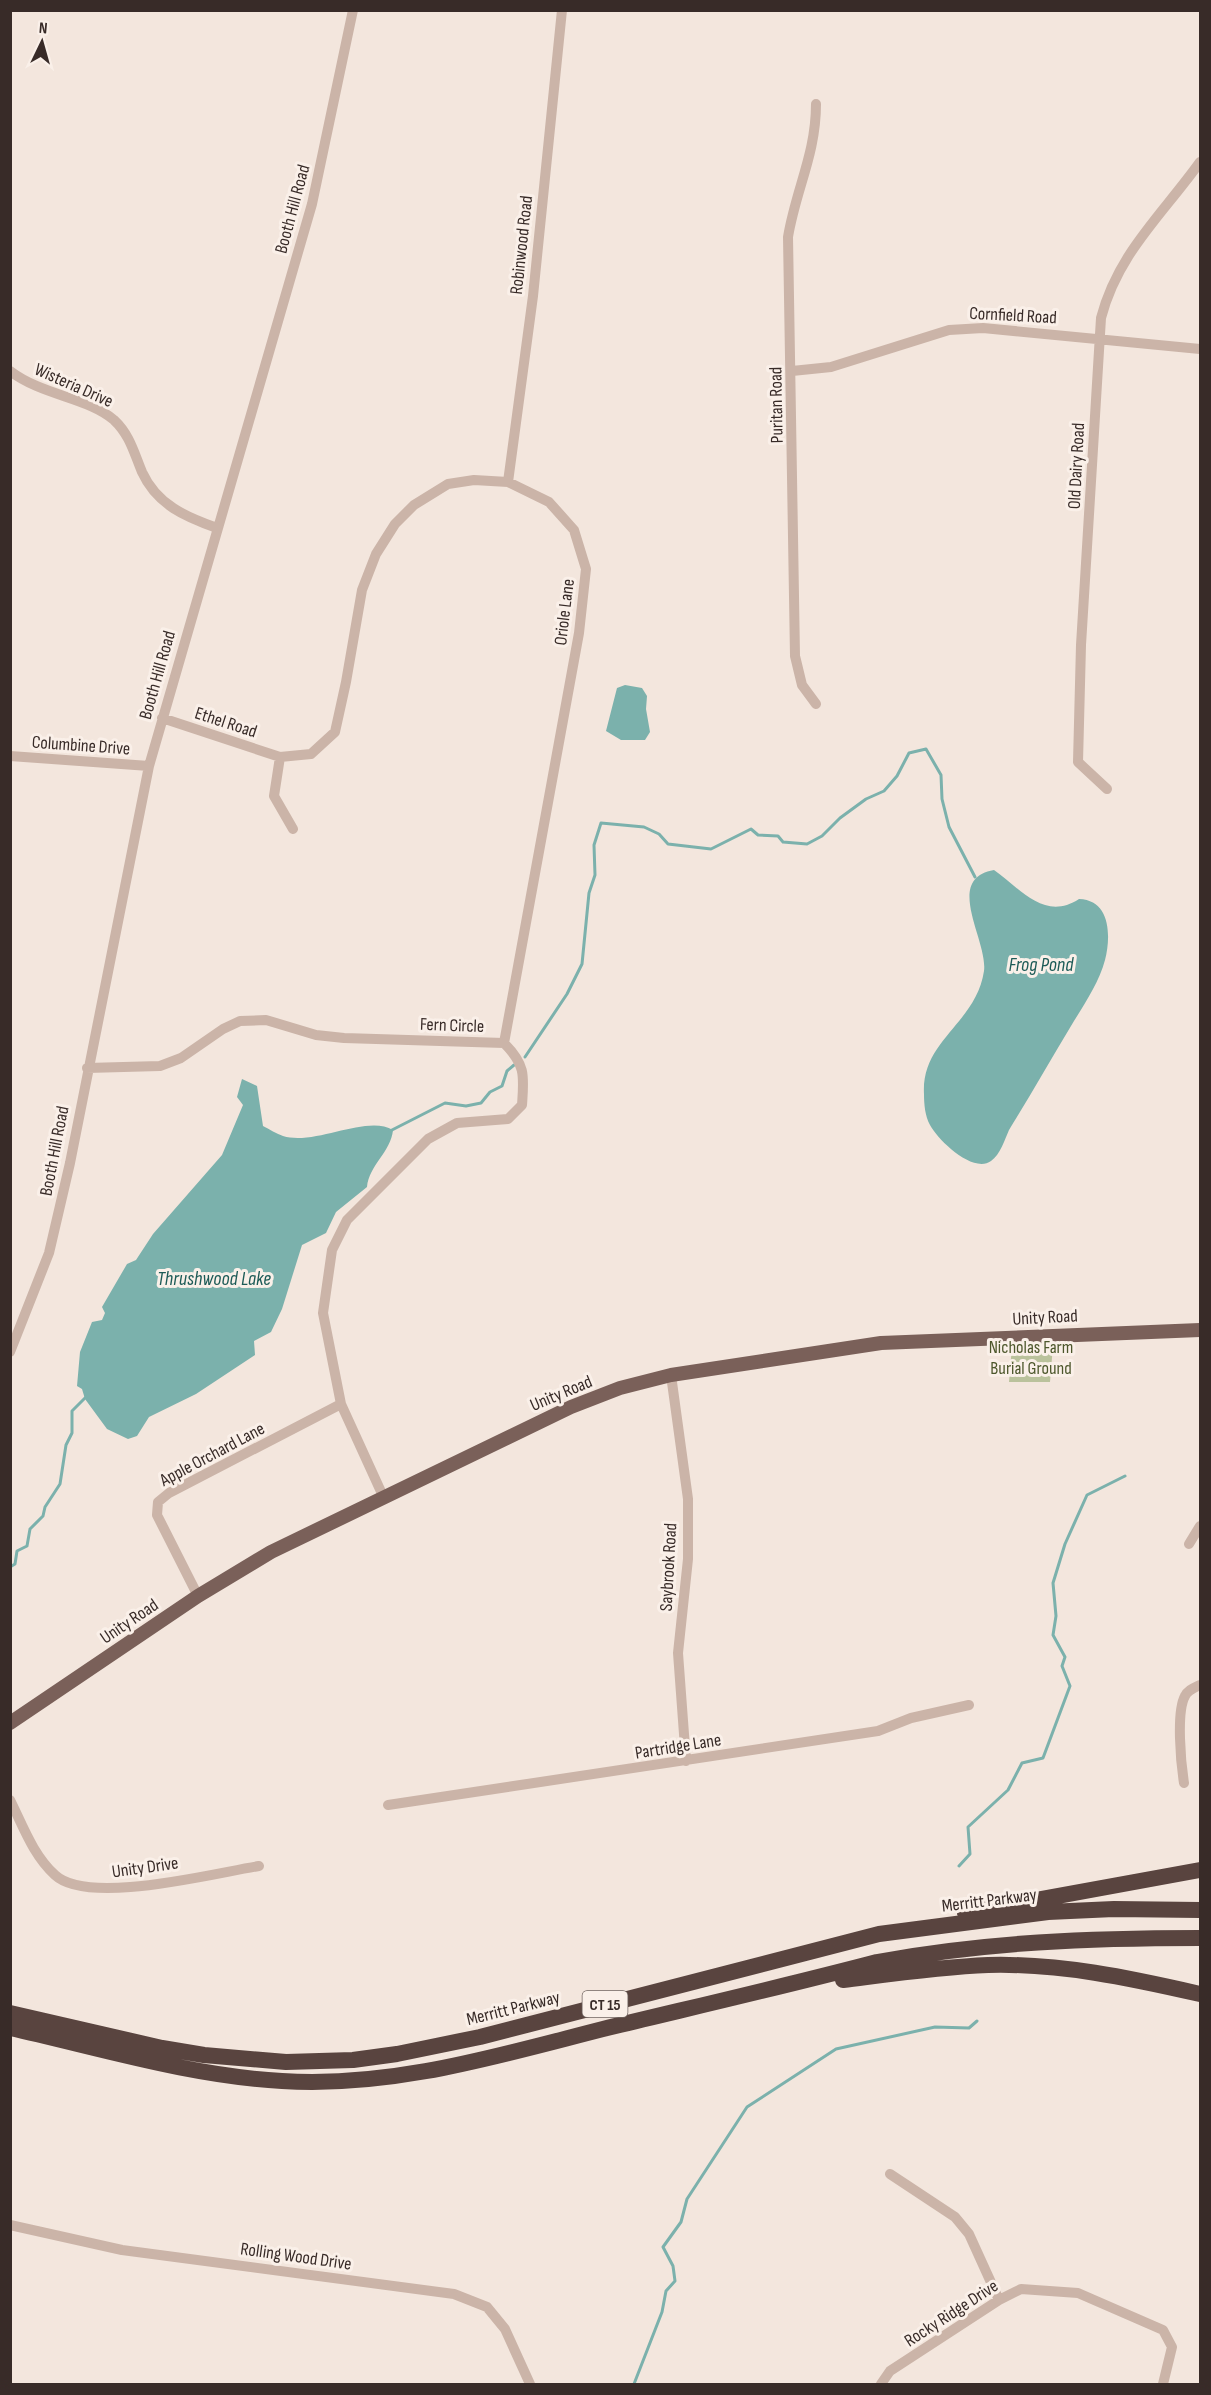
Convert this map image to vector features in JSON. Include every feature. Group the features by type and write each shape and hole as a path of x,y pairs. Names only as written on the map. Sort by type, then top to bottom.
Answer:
{"highway":[{"path":"879,1934 940,1917 1200,1870"},
{"name":"Merritt Parkway","path":"10,2013 162,2048 204,2055 286,2062 353,2060 397,2054 480,2037 879,1934 1048,1912 1114,1909 1200,1910"},
{"name":"CT 15","path":"10,2028 218,2075 283,2081 363,2080 447,2069 877,1962 939,1951 1066,1940 1200,1938"},
{"path":"779,1988 989,1965 1059,1968 1115,1975 1200,1994"}],"main road":[{"name":"Unity Road","path":"10,1723 198,1596 271,1552 382,1496 571,1407 620,1388 671,1375 881,1343 1200,1330"}],"street":[{"name":"Booth Hill Road","path":"10,1353 49,1253 70,1162 149,766 312,204 353,10"},
{"name":"Robinwood Road","path":"508,482 533,296 562,10"},
{"name":"Puritan Road","path":"816,105 816,134 807,172 793,208 788,237 795,656 802,685 816,704"},
{"name":"Old Dairy Road","path":"1107,789 1078,762 1081,645 1101,318 1116,273 1148,226 1176,196 1200,162"},
{"name":"Cornfield Road","path":"792,371 831,368 949,330 983,328 1200,349"},
{"name":"Wisteria Drive","path":"10,371 27,383 93,407 113,420 125,432 142,472 154,493 167,505 190,518 217,528"},
{"name":"Oriole Lane","path":"280,757 311,754 334,732 346,682 362,590 376,554 395,524 421,499 448,484 474,480 508,482 549,502 574,530 586,569 579,633 504,1043"},
{"name":"Ethel Road","path":"162,718 280,757"},
{"name":"Columbine Drive","path":"10,756 149,766"},
{"path":"280,757 274,796 293,829"},
{"name":"Fern Circle","path":"87,1068 160,1066 181,1058 223,1029 240,1021 266,1020 316,1035 344,1038 504,1043 516,1055 525,1073 522,1105 508,1119 457,1123 428,1139 347,1220 332,1250 323,1313 342,1404 382,1496"},
{"name":"Saybrook Road","path":"671,1375 688,1499 688,1559 678,1653 686,1761"},
{"name":"Apple Orchard Lane","path":"198,1596 157,1515 158,1502 169,1493 342,1404"},
{"path":"1189,1544 1200,1526"},
{"path":"1184,1784 1181,1713 1183,1699 1188,1691 1200,1685"},
{"name":"Partridge Lane","path":"388,1805 878,1731 911,1718 969,1705"},
{"name":"Unity Drive","path":"10,1800 36,1853 56,1876 77,1886 111,1890 259,1866"},
{"path":"890,2174 955,2217 969,2234 999,2300"},
{"name":"Rolling Wood Drive","path":"10,2225 122,2250 453,2294 487,2307 505,2329 530,2385"},
{"name":"Rocky Ridge Drive","path":"881,2385 890,2371 999,2300 1021,2289 1078,2293 1163,2330 1172,2347 1163,2385"}],"green space":[{"name":"Nicholas Farm Burial Ground","path":"1054,1333 1050,1382 1009,1382 1013,1334"}],"water":[{"path":"625,685 642,688 647,696 646,709 650,732 645,740 621,740 606,731 617,688"},
{"name":"Frog Pond","path":"994,870 1033,900 1044,905 1055,907 1079,899 1090,901 1103,913 1108,941 1102,969 1090,994 1009,1130 1000,1151 991,1161 984,1164 975,1163 957,1154 940,1139 928,1121 924,1094 925,1075 931,1059 971,1005 979,989 984,971 983,958 969,898 971,885 979,876"},
{"name":"Thrushwood Lake","path":"242,1079 257,1086 263,1126 281,1135 296,1138 310,1137 355,1128 382,1126 393,1130 391,1138 372,1172 367,1187 336,1212 326,1233 302,1245 282,1309 271,1332 254,1341 255,1355 196,1394 149,1417 137,1436 128,1439 107,1429 85,1399 82,1389 77,1386 80,1352 92,1322 102,1320 105,1313 102,1307 127,1264 136,1260 153,1234 222,1155 243,1105 237,1097"}],"waterway":[{"path":"525,1057 567,994 582,964 589,893 595,875 594,845 601,823 644,827 659,834 668,844 711,849 751,829 758,835 778,836 783,842 807,844 822,836 840,818 866,799 884,791 897,776 909,753 926,749 941,775 942,799 949,827 975,877"},
{"path":"390,1131 445,1103 466,1106 481,1103 490,1092 502,1086 507,1071 514,1065"},
{"path":"10,1567 15,1564 17,1551 27,1546 30,1529 43,1516 45,1507 60,1484 66,1445 72,1433 72,1411 86,1397"},
{"path":"959,1866 970,1854 968,1827 1008,1790 1022,1763 1043,1758 1070,1686 1062,1666 1065,1657 1053,1635 1056,1616 1053,1583 1065,1544 1087,1495 1125,1476"},
{"path":"634,2384 662,2312 666,2291 675,2281 673,2266 663,2247 681,2222 687,2199 747,2107 836,2049 935,2027 969,2028 977,2021"}]}
